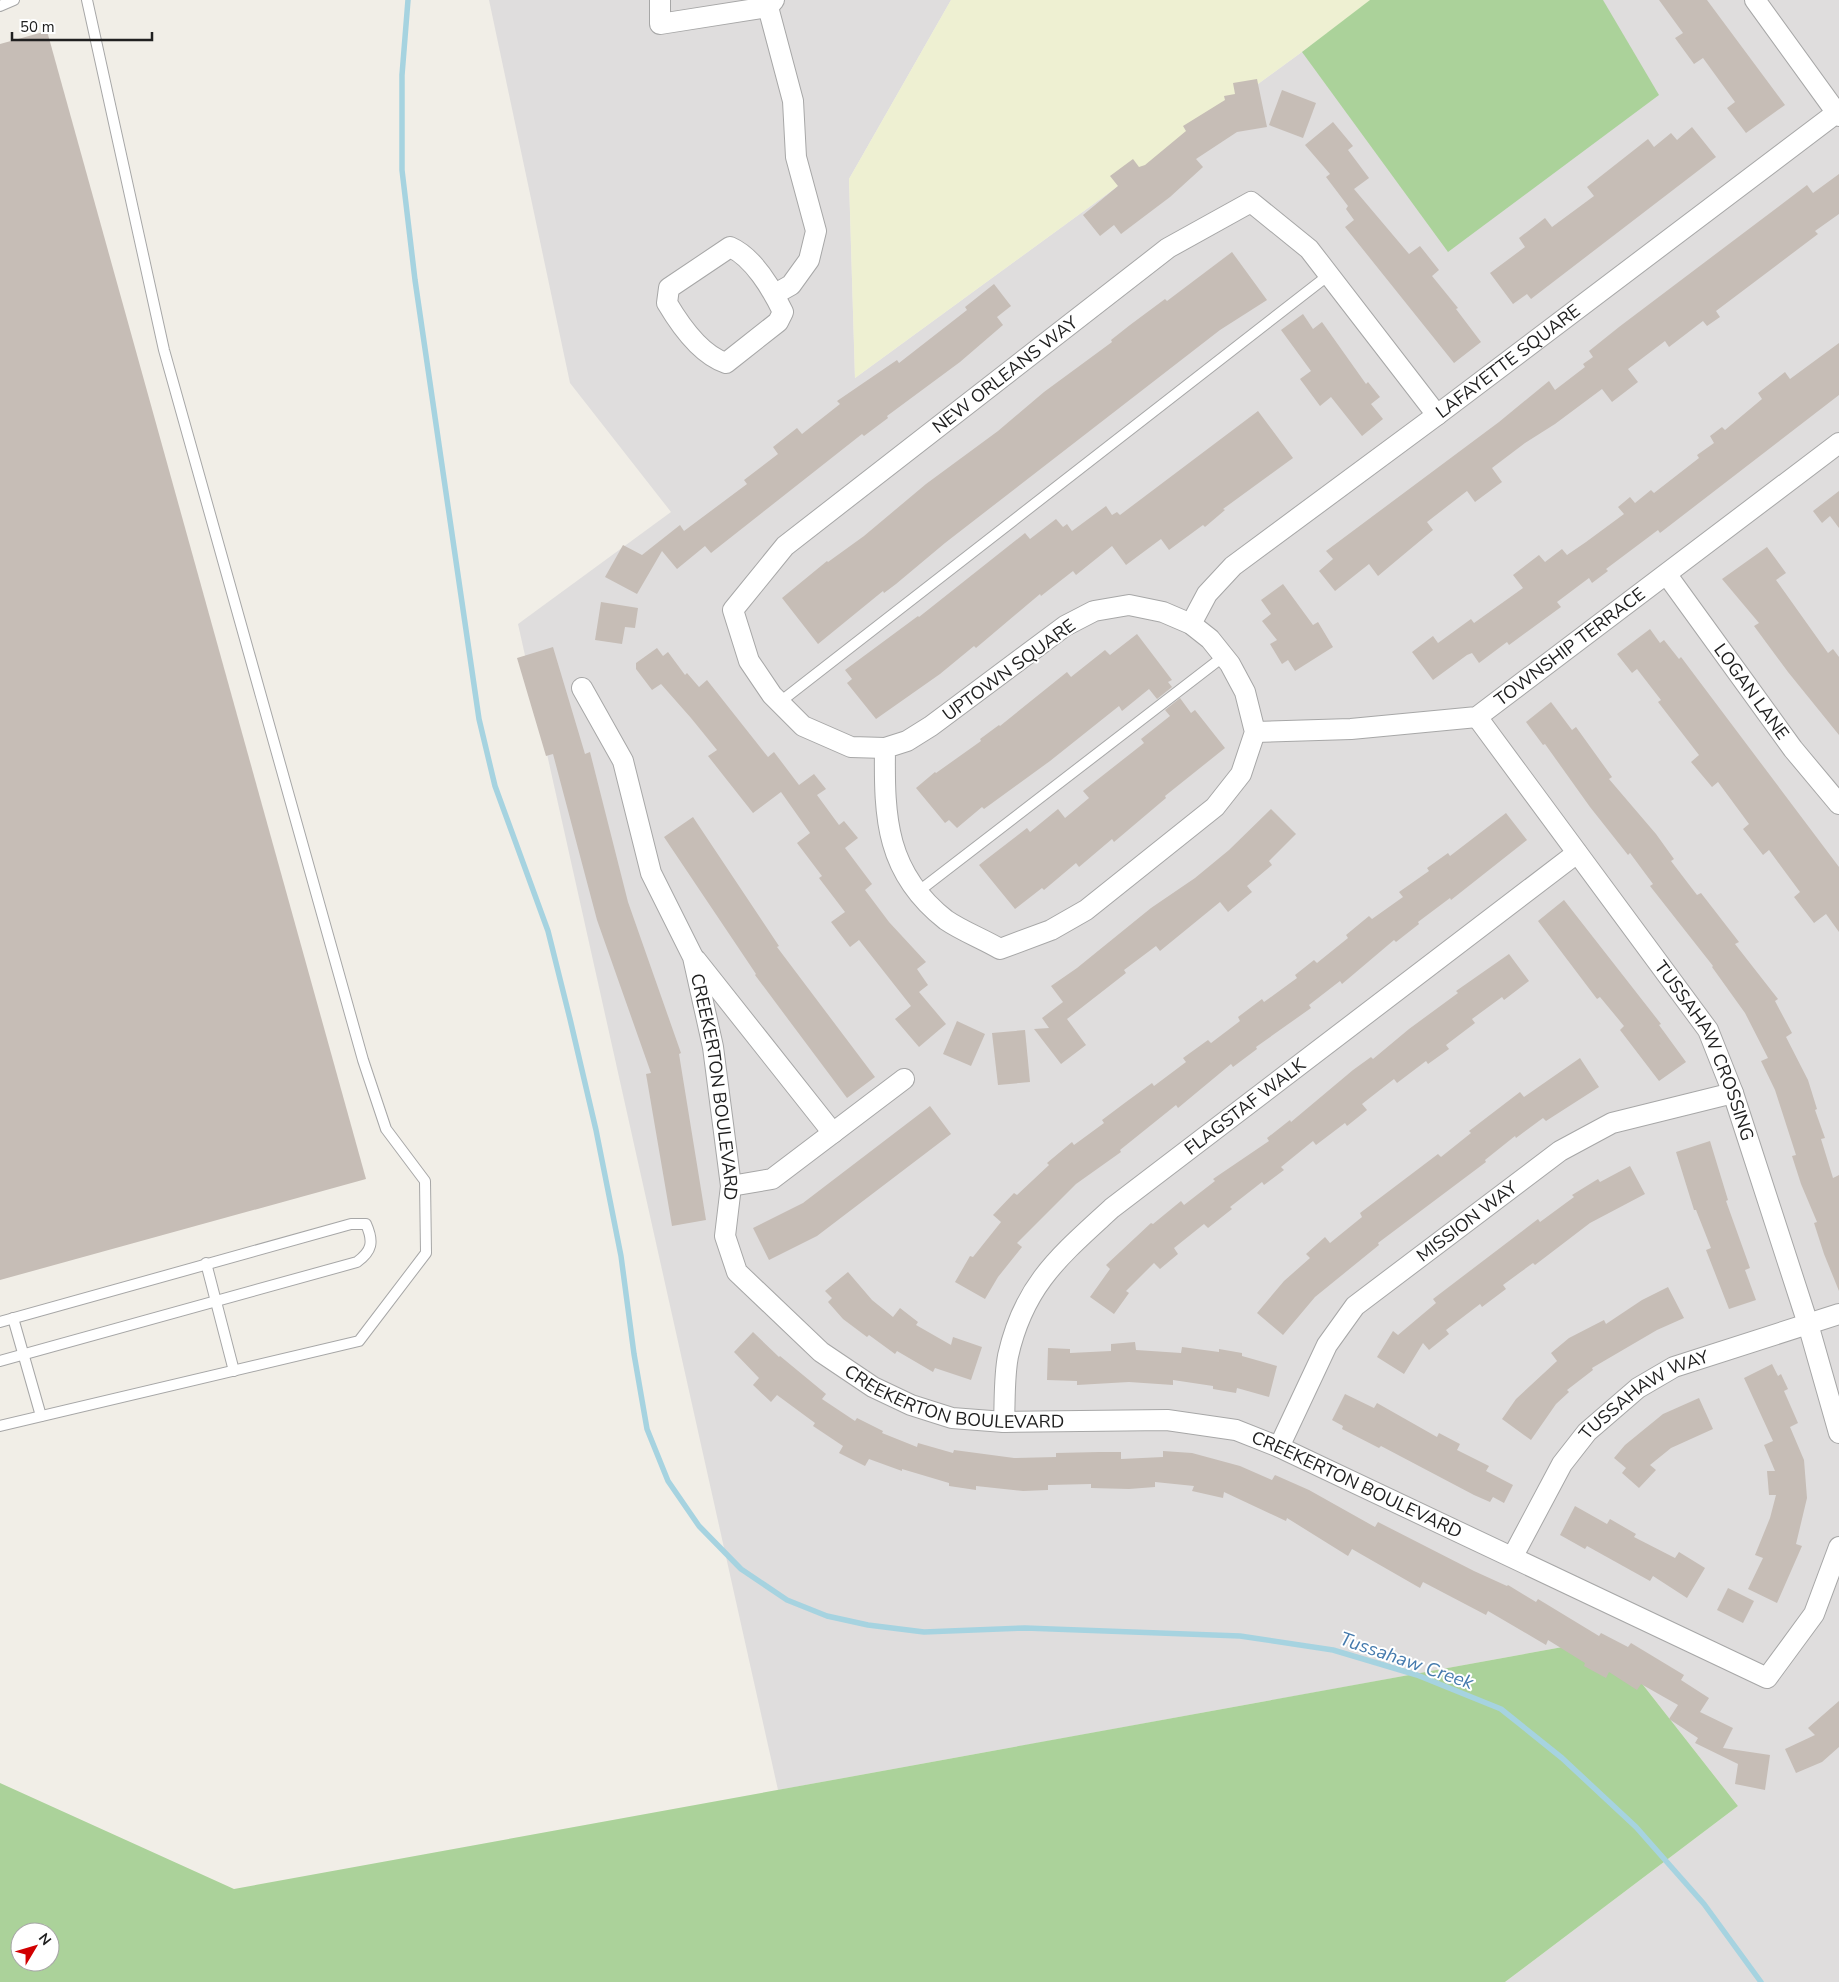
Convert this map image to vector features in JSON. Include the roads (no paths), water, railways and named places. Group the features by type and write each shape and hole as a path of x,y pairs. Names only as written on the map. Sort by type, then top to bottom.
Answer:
{"street":[{"path":"660,0 660,24 732,6 771,3 793,101 796,157 816,231 809,260 791,285 775,294"},
{"path":"1755,0 1838,113"},
{"name":"LAFAYETTE SQUARE","path":"1192,624 1206,594 1234,566 1838,113"},
{"name":"NEW ORLEANS WAY","path":"884,748 851,747 803,726 780,702 749,661 733,610 786,546 1168,248 1251,202 1309,250 1330,274 1437,415"},
{"path":"730,247 741,252 775,294 783,312 778,322 726,363 712,359 676,318 667,303 669,288 730,247"},
{"name":"TOWNSHIP TERRACE","path":"1255,732 1351,728 1477,717 1839,443"},
{"name":"LOGAN LANE","path":"1667,575 1793,749 1839,804"},
{"name":"UPTOWN SQUARE","path":"884,748 907,741 931,726 1065,626 1094,611 1129,605 1163,612 1192,624 1210,639 1224,656 1245,692 1255,732"},
{"name":"CREEKERTON BOULEVARD","path":"582,688 623,761 651,873 693,957 713,1047 730,1186 725,1236 737,1272 821,1352 874,1386 911,1405 952,1418 1004,1422 1167,1420 1236,1430 1279,1447 1513,1556 1767,1678 1814,1614 1838,1554 1839,1547"},
{"name":"TUSSAHAW CROSSING","path":"1477,717 1708,1030 1733,1093 1808,1324 1839,1433"},
{"path":"884,748 884,803 893,849 908,878 947,920 1000,949 1051,930 1086,910 1215,807 1241,774 1255,732"},
{"name":"FLAGSTAF WALK","path":"1004,1422 1008,1358 1019,1317 1035,1288 1054,1262 1112,1208 1576,853"},
{"path":"693,957 833,1133"},
{"path":"730,1186 772,1179 904,1079"},
{"name":"MISSION WAY","path":"1279,1447 1327,1345 1355,1306 1560,1151 1612,1123 1733,1093"},
{"name":"TUSSAHAW WAY","path":"1513,1556 1562,1464 1587,1432 1638,1388 1674,1367 1839,1314"}],"lane":[{"path":"0,6 14,0"},
{"path":"0,1426 359,1341 426,1253 425,1181 386,1129 360,1051 164,350 87,0"},
{"path":"780,702 1330,274"},
{"path":"919,891 1224,656"},
{"path":"0,1322 350,1224 366,1224 370,1234 372,1244 367,1254 357,1262 0,1361"},
{"path":"206,1263 234,1371"},
{"path":"13,1318 41,1416"}],"waterway":[{"name":"Tussahaw Creek","path":"408,0 402,75 402,170 415,280 479,719 495,786 548,931 570,1019 596,1130 621,1256 634,1354 647,1429 668,1481 699,1526 741,1569 787,1600 827,1616 868,1625 924,1632 1025,1628 1240,1636 1333,1650 1417,1675 1501,1709 1562,1758 1636,1827 1704,1904 1761,1982"}]}
